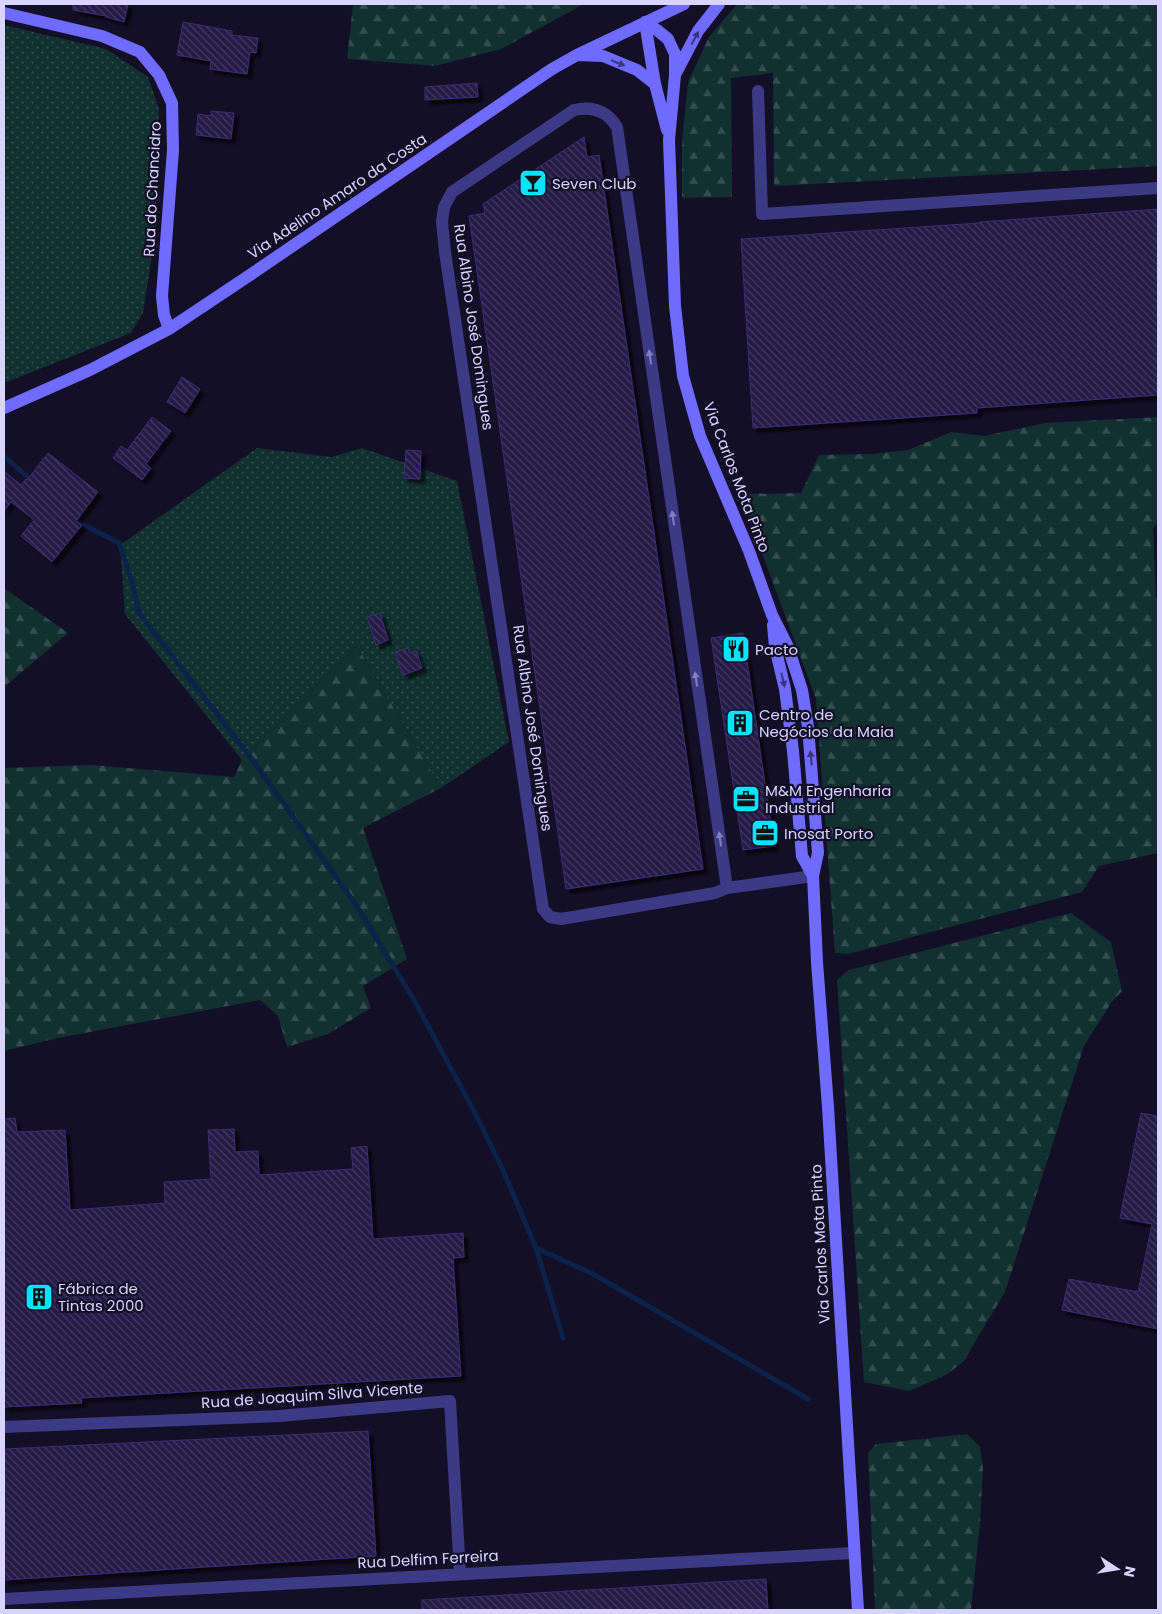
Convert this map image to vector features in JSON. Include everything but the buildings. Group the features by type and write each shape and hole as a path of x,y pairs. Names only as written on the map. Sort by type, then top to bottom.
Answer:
{"main road":[{"name":"Via Adelino Amaro da Costa","path":"4,408 90,370 169,329 552,69 576,55 684,4"},
{"name":"Via Carlos Mota Pinto","path":"675,75 698,31 719,4"},
{"name":"Rua do Chancidro","path":"4,13 102,36 140,52 159,76 172,103 173,150 162,296 164,315 169,329"},
{"name":"Via Carlos Mota Pinto","path":"644,22 668,39 675,54 670,140 675,306 683,376 700,436 750,551 772,615 788,648 799,681 808,727 818,853 813,876 817,962 858,1610"},
{"name":"Via Carlos Mota Pinto","path":"644,22 655,84 670,140"},
{"path":"576,55 603,56 636,70 655,84"},
{"name":"Via Carlos Mota Pinto","path":"772,615 775,647 785,689 794,751 802,856 813,876"}],"street":[{"path":"758,91 762,214 1158,188"},
{"name":"Rua Albino José Domingues","path":"727,888 617,127 612,119 600,111 584,108 574,110 452,192 444,207 442,222 543,909 550,917 561,919 715,893 727,888 813,876"},
{"name":"Rua de Joaquim Silva Vicente","path":"4,1427 279,1416 450,1401 460,1573"},
{"name":"Rua Delfim Ferreira","path":"4,1599 854,1553"}],"green space":[{"path":"353,4 584,4 501,49 435,66 347,59"},
{"path":"737,4 1158,4 1158,166 774,186 773,73 731,78 732,197 682,198 682,142 688,82 709,37"},
{"path":"4,25 106,49 148,77 159,109 156,231 143,313 131,333 4,383"},
{"path":"1158,417 1158,522 1153,528 1156,598 1158,600 1158,853 1099,866 1082,892 848,954 835,953 816,699 740,494 801,493 819,455 872,454 908,450 951,432 984,436 1045,423"},
{"path":"257,448 332,457 362,448 457,481 509,742 441,788 357,646 242,760 125,614 120,545"},
{"path":"4,588 68,633 4,687"},
{"path":"357,646 441,788 363,828 407,959 363,986 371,1008 328,1034 287,1047 278,1016 260,1000 58,1038 4,1051 4,768 92,765 234,777 242,760"},
{"path":"1071,913 1111,942 1122,991 1111,1003 1084,1046 1005,1292 963,1362 946,1375 909,1391 864,1382 837,980 849,970"},
{"path":"967,1434 980,1447 983,1467 980,1524 971,1610 875,1610 868,1453 876,1444"}],"waterway":[{"path":"4,456 32,481"},
{"path":"72,517 119,543 132,582 139,613 254,762 356,905 414,1000 475,1113 502,1168 536,1248 593,1274 808,1399"},
{"path":"536,1248 563,1338"}],"place":[{"name":"Seven Club","path":"533,183"},
{"name":"Pacto","path":"736,649"},
{"name":"Centro de Negócios da Maia","path":"740,723"},
{"name":"M&M Engenharia Industrial","path":"746,799"},
{"name":"Inosat Porto","path":"765,833"},
{"name":"Fábrica de Tintas 2000","path":"39,1297"}]}
